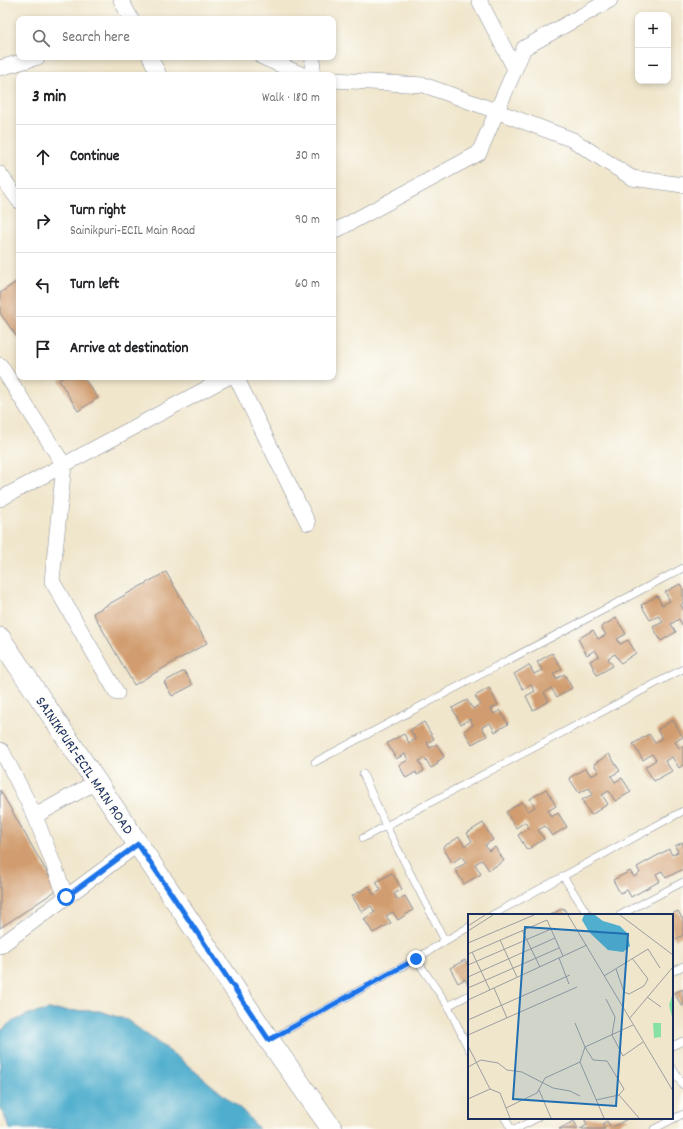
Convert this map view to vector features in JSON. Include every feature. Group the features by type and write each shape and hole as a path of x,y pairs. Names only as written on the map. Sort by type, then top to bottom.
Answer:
{"street":[{"path":"121,0 129,16"},
{"path":"479,0 515,69"},
{"path":"336,230 479,153 524,48 610,0"},
{"path":"0,68 28,60"},
{"path":"152,60 158,72"},
{"path":"269,60 296,72"},
{"path":"312,72 313,60"},
{"path":"336,80 424,85 573,140 632,178 683,185"},
{"path":"0,174 16,197"},
{"path":"0,364 64,464 52,581 117,693"},
{"path":"0,499 222,380"},
{"path":"237,380 308,523"},
{"name":"SAINIKPURI-ECIL MAIN ROAD","path":"0,638 269,1040 332,1129"},
{"path":"0,750 2,751 35,816 66,897"},
{"path":"35,816 96,782"},
{"path":"0,946 138,844"}],"lane":[{"path":"315,762 683,568"},
{"path":"363,838 683,669"},
{"path":"363,774 386,826 445,941"},
{"path":"494,914 683,811"},
{"path":"563,876 587,914"},
{"path":"622,914 683,882"},
{"path":"269,1040 416,959 468,928"},
{"path":"416,959 448,1006 468,1048"},
{"path":"673,971 683,966"},
{"path":"448,1006 468,996"},
{"path":"673,1046 683,1041"},
{"path":"673,1070 683,1085"},
{"path":"654,1129 683,1114"},
{"path":"506,1119 511,1129"},
{"path":"516,1129 535,1119"}],"water":[{"path":"49,1010 100,1011 127,1020 180,1059 243,1111 259,1129 10,1129 0,1106 0,1032 10,1023 29,1014"}],"building":[{"path":"16,282 16,336 0,313 0,293"},
{"path":"59,380 85,380 98,398 78,411"},
{"path":"166,572 207,643 134,685 93,613"},
{"path":"680,584 683,589 683,603 681,605 683,609 683,626 679,619 671,624 676,632 661,641 653,627 663,622 659,616 650,620 641,605 657,596 662,605 670,601 665,592"},
{"path":"616,618 626,634 617,639 620,644 628,640 636,653 621,663 615,654 608,658 613,666 597,675 590,661 599,656 595,650 587,655 578,639 593,630 598,639 606,635 601,627"},
{"path":"552,653 562,669 553,674 556,679 564,674 572,688 557,697 551,688 544,693 549,701 533,710 526,696 535,691 531,685 523,689 514,674 529,665 534,674 542,670 537,662"},
{"path":"184,671 193,685 172,696 164,682"},
{"path":"489,688 498,705 491,709 494,714 500,710 508,724 495,732 490,723 482,727 487,736 472,744 464,731 473,725 470,719 461,724 452,708 467,700 473,709 480,704 475,696"},
{"path":"673,720 683,737 675,742 679,748 683,746 683,765 679,768 672,757 665,761 672,771 654,781 645,767 656,760 652,754 643,760 633,744 649,734 655,743 662,738 657,730"},
{"path":"424,722 434,739 427,743 430,748 437,744 444,757 437,762 438,764 431,768 425,758 419,761 424,771 417,775 416,772 406,778 399,765 408,760 405,754 396,759 387,743 404,734 409,743 416,739 410,730"},
{"path":"609,754 620,771 611,776 615,782 622,778 631,792 615,801 609,791 602,795 608,804 591,815 582,800 593,794 589,788 579,793 569,778 586,768 591,776 599,772 594,764"},
{"path":"546,789 556,806 548,811 551,817 558,813 567,827 552,836 545,826 538,830 544,839 527,850 518,835 529,828 525,822 516,828 506,812 522,802 528,811 535,807 530,799"},
{"path":"0,790 57,890 0,928"},
{"path":"483,823 493,840 485,845 489,851 495,847 504,861 489,870 482,860 475,864 481,874 464,884 455,869 466,863 462,856 452,863 443,847 459,837 465,846 472,841 467,833"},
{"path":"683,842 683,869 666,878 662,871 656,874 660,881 631,897 627,890 620,893 613,880 630,871 634,877 640,873 637,867 669,849 672,855 678,852 675,846"},
{"path":"392,873 402,889 394,894 398,900 405,896 413,910 398,920 393,912 386,916 391,923 373,933 364,919 375,912 371,906 362,912 352,896 369,886 374,895 381,890 376,882"},
{"path":"564,908 567,914 552,914"},
{"path":"678,911 683,918 683,935 675,940 673,936 672,914"},
{"path":"465,960 468,965 468,985 465,979 458,983 450,968"},
{"path":"683,989 683,1006 682,1006 674,993"},
{"path":"584,1119 627,1119 611,1128 607,1121 602,1124 605,1129 580,1129 587,1125"},
{"path":"574,1121 578,1129 559,1129"}],"route":[{"path":"66,897 138,844 269,1040 416,959"}]}
